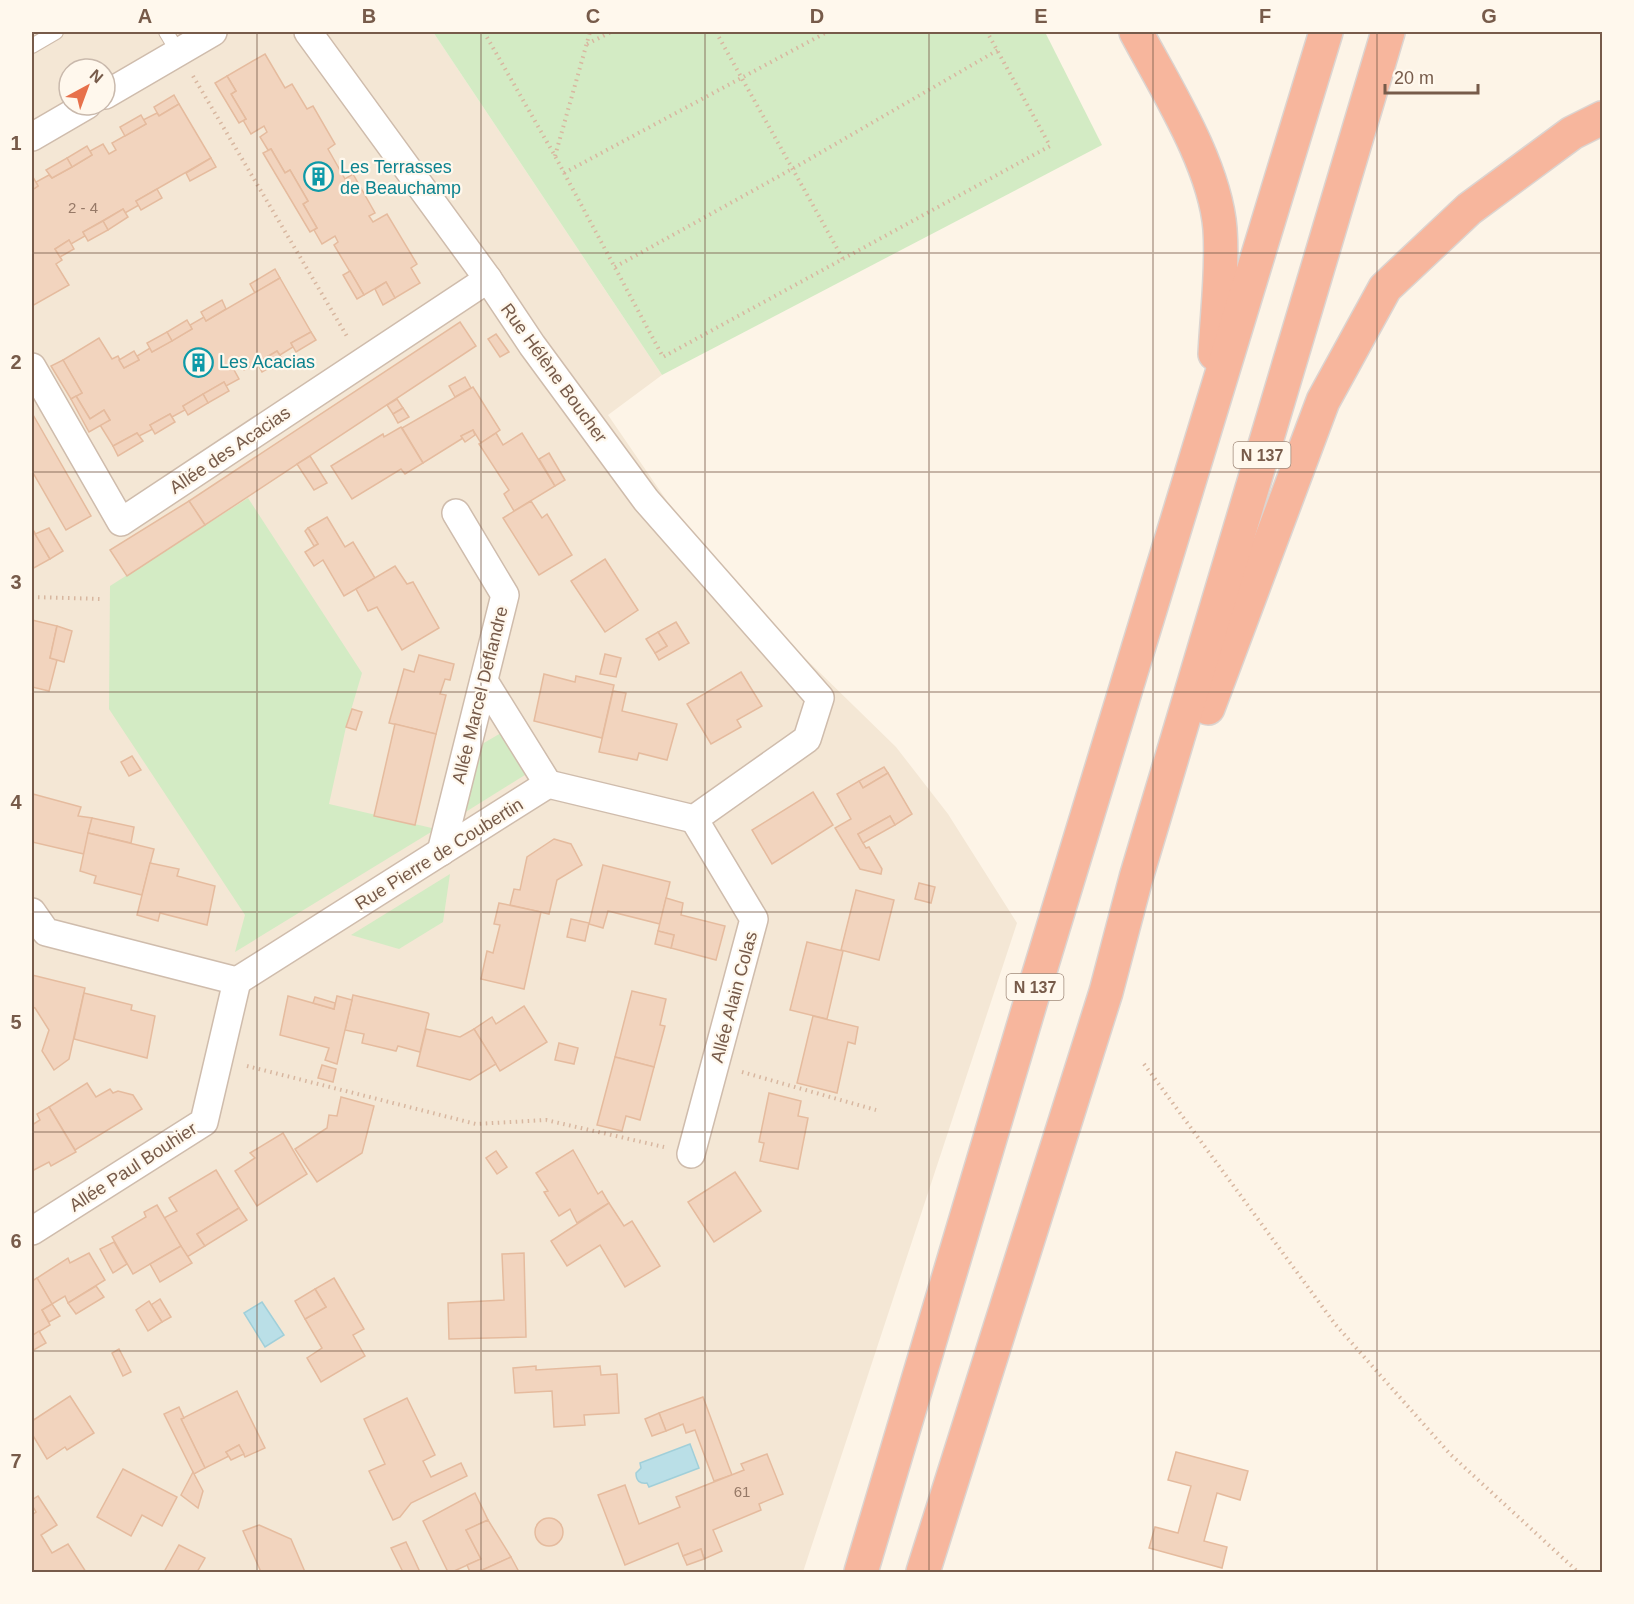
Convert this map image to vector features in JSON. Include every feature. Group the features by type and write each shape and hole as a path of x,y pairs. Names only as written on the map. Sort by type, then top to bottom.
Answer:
{"highway":[{"path":"1136,32 1181,116 1211,183 1220,228 1213,403"},
{"name":"N 137","path":"861,1572 1032,999 1326,32"},
{"name":"N 137","path":"923,1572 1106,992 1136,878 1388,32"},
{"path":"1136,878 1185,768 1323,401 1385,288 1469,209 1572,133 1602,118"}],"street":[{"path":"117,85 172,42 213,32"},
{"name":"Rue Hélène Boucher","path":"308,32 646,500 820,698 807,739 694,819"},
{"path":"32,137 66,117"},
{"name":"Allée des Acacias","path":"32,367 121,522 488,279"},
{"name":"Allée Marcel Deflandre","path":"441,852 505,596 456,513"},
{"path":"484,681 549,784 694,819"},
{"name":"Rue Pierre de Coubertin","path":"237,981 549,784"},
{"name":"Allée Alain Colas","path":"692,1154 754,919 694,819"},
{"path":"32,912 46,932 237,981"},
{"name":"Allée Paul Bouhier","path":"32,1231 204,1122 237,981"}],"lane":[{"path":"32,46 56,32"}],"path":[{"path":"484,32 555,156 663,357 1050,146 987,32"},
{"path":"555,156 590,32"},
{"path":"586,44 610,32"},
{"path":"716,32 843,259"},
{"path":"564,173 827,32"},
{"path":"172,42 362,362"},
{"path":"615,267 792,169 998,50"},
{"path":"32,597 102,599"},
{"path":"220,1059 476,1124 546,1120 692,1154"},
{"path":"1144,1064 1335,1323 1450,1454 1578,1572"},
{"path":"716,1065 876,1110"}],"shaded area":[{"path":"32,32 433,32 662,375 608,415 667,501 770,624 896,747 948,814 1017,923 803,1572 32,1572"}],"green space":[{"path":"433,32 1045,32 1102,145 662,375"},
{"path":"248,498 362,673 346,727 329,804 436,829 235,952 245,915 109,709 110,586"},
{"path":"501,733 525,775 464,813 477,747"},
{"path":"450,874 443,922 399,949 351,935"}],"water":[{"path":"262,1302 284,1335 265,1347 244,1313"},
{"path":"690,1444 699,1468 649,1487 647,1483 638,1480 636,1473 641,1468 640,1463"}],"building":[{"name":"Les Terrasses de Beauchamp","path":"265,54 285,88 292,84 307,109 313,106 335,144 328,149 345,179 353,174 375,213 369,216 373,222 387,214 417,264 411,268 420,283 395,298 386,282 364,295 334,245 338,242 335,236 322,244 314,230 317,228 303,204 308,201 290,170 285,173 271,149 268,150 260,137 267,132 264,126 251,134 243,120 246,119 231,94 236,91 227,76"},
{"path":"227,76 236,91 231,94 246,119 239,123 215,83"},
{"path":"174,95 179,104 159,116 154,107"},
{"path":"179,104 211,158 136,201 139,205 125,213 123,209 83,232 85,236 71,244 69,240 55,249 62,260 56,264 69,285 32,306 32,190 38,186 36,182 49,175 52,178 72,167 92,155 90,151 103,144 109,154 116,150 112,143 146,124 143,120 157,113 159,116"},
{"path":"141,115 146,124 125,136 120,127"},
{"path":"87,146 92,155 72,167 67,158"},
{"path":"271,149 285,173 290,170 308,201 303,204 317,228 310,232 263,153"},
{"path":"67,158 72,167 52,178 46,170"},
{"path":"211,158 216,167 190,181 186,173"},
{"path":"32,178 38,186 32,190"},
{"path":"157,189 162,198 141,210 136,201"},
{"path":"123,209 128,217 108,230 103,221"},
{"path":"103,221 108,230 88,241 83,232"},
{"path":"69,240 74,249 60,257 55,249"},
{"path":"275,269 280,278 255,293 250,284"},
{"path":"350,271 364,295 357,299 343,275"},
{"name":"Les Acacias","path":"280,278 311,332 291,343 293,347 280,355 277,351 244,370 240,364 233,368 239,379 226,386 224,382 183,406 185,410 172,417 170,414 150,425 153,429 139,436 137,433 113,446 100,425 110,420 104,410 90,419 76,396 82,393 63,360 99,338 112,359 118,356 124,368 139,360 137,356 150,348 152,352 192,329 190,325 204,317 206,321"},
{"path":"386,282 395,298 383,305 375,289"},
{"path":"222,300 226,309 206,321 201,312"},
{"path":"187,320 192,329 172,341 167,332"},
{"path":"460,322 476,346 205,525 189,501"},
{"path":"167,332 172,341 152,352 147,343"},
{"path":"311,332 316,340 296,352 291,343"},
{"path":"496,334 509,352 500,357 488,339"},
{"path":"134,351 139,360 124,368 119,360"},
{"path":"277,351 283,360 262,372 257,363"},
{"path":"63,360 82,393 71,399 51,366"},
{"path":"465,377 471,388 455,397 449,386"},
{"path":"224,382 229,391 208,403 203,394"},
{"path":"473,387 500,430 481,443 473,430 423,463 402,428"},
{"path":"203,394 208,403 188,415 183,406"},
{"path":"76,396 90,419 104,410 110,420 89,432 71,399"},
{"path":"397,399 403,408 393,414 387,405"},
{"path":"403,408 409,417 398,423 393,414"},
{"path":"32,413 91,516 66,530 32,471"},
{"path":"170,414 175,422 155,434 150,425"},
{"path":"401,427 423,463 405,474 401,469 352,499 331,466 383,434 384,437"},
{"path":"473,430 475,435 465,442 461,436"},
{"path":"137,433 143,441 118,456 113,446"},
{"path":"496,433 503,445 522,433 555,486 514,511 504,494 509,490 479,444"},
{"path":"549,453 565,480 555,486 539,459"},
{"path":"310,456 327,483 314,490 297,464"},
{"path":"189,501 205,525 127,576 110,550"},
{"path":"531,501 542,518 547,514 572,555 539,575 503,518"},
{"path":"327,517 345,547 353,542 375,578 344,596 323,560 314,566 305,552 318,544 308,528"},
{"path":"32,528 50,559 32,569"},
{"path":"49,528 63,551 50,559 35,534"},
{"path":"308,528 318,544 314,546 305,531"},
{"path":"605,559 638,610 605,632 571,581"},
{"path":"395,566 407,584 413,582 439,628 402,650 377,607 368,611 356,589"},
{"path":"32,620 57,626 50,658 57,660 49,691 32,687"},
{"path":"676,622 689,643 659,660 655,653 667,646 658,632"},
{"path":"57,626 72,631 64,662 50,658"},
{"path":"658,632 667,646 655,653 646,639"},
{"path":"605,654 621,658 616,677 600,674"},
{"path":"419,655 454,664 450,680 445,679 440,694 446,695 436,734 389,723 404,669 414,672"},
{"path":"741,672 762,706 737,720 741,727 711,744 687,704"},
{"path":"544,674 575,682 576,676 614,685 602,738 534,721"},
{"path":"613,691 626,693 622,711 677,724 667,760 639,753 637,760 599,752"},
{"path":"352,709 362,712 356,730 346,727"},
{"path":"395,724 436,734 415,825 374,816"},
{"path":"132,756 141,770 129,776 121,762"},
{"path":"884,767 888,773 863,788 859,781"},
{"path":"888,773 912,814 895,825 890,816 858,834 882,869 881,874 860,869 835,828 851,819 837,794 859,781 863,788"},
{"path":"813,792 833,825 772,864 752,830"},
{"path":"33,794 81,807 78,816 92,818 84,854 32,842"},
{"path":"890,816 895,825 863,843 858,834"},
{"path":"92,818 134,827 131,843 88,833"},
{"path":"88,833 154,849 142,895 94,883 96,876 80,871"},
{"path":"554,839 571,844 582,865 557,880 549,914 510,905 514,889 520,890 527,857"},
{"path":"150,863 179,869 177,876 215,886 207,925 160,913 158,921 137,915"},
{"path":"603,865 670,882 660,924 608,911 603,928 589,924"},
{"path":"919,883 935,887 931,903 915,899"},
{"path":"856,890 894,900 879,960 841,950"},
{"path":"666,898 683,903 681,915 725,926 716,960 671,948 674,935 658,931"},
{"path":"499,903 541,912 524,989 481,979 487,951 493,953 500,925 494,924"},
{"path":"571,919 589,923 585,941 567,937"},
{"path":"658,931 674,935 671,948 655,944"},
{"path":"807,942 843,951 827,1019 790,1010"},
{"path":"32,975 85,988 69,1059 54,1070 42,1051 49,1030 35,1008 32,1007"},
{"path":"632,991 666,999 660,1025 665,1026 654,1067 615,1057"},
{"path":"84,993 132,1005 131,1010 155,1016 147,1058 74,1039"},
{"path":"353,995 428,1013 420,1052 398,1046 396,1051 362,1043 364,1034 345,1030"},
{"path":"288,996 334,1009 337,996 352,1000 337,1064 325,1060 329,1048 280,1035"},
{"path":"315,997 335,1003 334,1009 313,1003"},
{"path":"524,1006 547,1042 500,1071 474,1029 492,1017 496,1024"},
{"path":"813,1016 858,1027 855,1044 848,1042 837,1093 797,1083"},
{"path":"426,1029 460,1037 474,1029 496,1064 470,1080 417,1066"},
{"path":"559,1043 578,1048 574,1064 555,1060"},
{"path":"615,1057 654,1067 640,1120 626,1116 622,1131 597,1125"},
{"path":"322,1065 336,1069 333,1082 318,1078"},
{"path":"87,1083 96,1097 110,1089 113,1093 118,1091 133,1095 142,1109 75,1150 49,1107"},
{"path":"769,1093 801,1101 798,1116 808,1118 798,1169 760,1161 764,1143 759,1142"},
{"path":"341,1097 374,1106 362,1153 317,1182 295,1149 327,1128 329,1115 337,1116"},
{"path":"49,1107 76,1152 51,1166 49,1162 32,1171 32,1125 40,1120 37,1114"},
{"path":"283,1133 307,1174 257,1206 235,1171 255,1158 250,1153"},
{"path":"573,1150 598,1194 602,1191 609,1203 577,1223 570,1209 559,1216 544,1192 548,1191 536,1173"},
{"path":"496,1151 507,1167 497,1174 486,1158"},
{"path":"216,1170 239,1208 197,1234 205,1246 187,1257 164,1218 177,1211 169,1198"},
{"path":"735,1172 761,1211 714,1242 688,1202"},
{"path":"609,1203 624,1226 632,1221 660,1266 625,1287 600,1245 567,1266 551,1241"},
{"path":"157,1205 181,1246 133,1274 112,1237 146,1217 144,1212"},
{"path":"239,1208 247,1220 205,1246 197,1234"},
{"path":"114,1242 127,1264 113,1273 100,1249"},
{"path":"181,1246 192,1263 160,1282 150,1264"},
{"path":"89,1253 105,1280 68,1303 65,1296 52,1304 37,1278 68,1258 70,1263"},
{"path":"524,1253 526,1337 449,1339 448,1303 504,1300 502,1254"},
{"path":"37,1278 52,1304 42,1310 50,1325 32,1336 32,1281"},
{"path":"334,1278 364,1329 353,1335 365,1356 321,1382 307,1358 322,1348 305,1319 326,1307 315,1289"},
{"path":"96,1286 104,1297 76,1314 68,1303"},
{"path":"315,1289 326,1307 305,1319 295,1301"},
{"path":"160,1299 171,1317 162,1322 151,1305"},
{"path":"149,1301 162,1322 148,1331 136,1310"},
{"path":"52,1304 60,1316 49,1322 42,1310"},
{"path":"39,1331 46,1343 32,1351 32,1336"},
{"path":"119,1349 131,1372 123,1376 112,1353"},
{"path":"536,1366 536,1370 600,1366 601,1375 617,1374 619,1413 584,1415 585,1425 554,1427 552,1391 515,1393 513,1368"},
{"path":"237,1391 265,1448 245,1457 239,1445 226,1452 229,1456 205,1468 181,1419"},
{"path":"70,1396 94,1433 67,1450 65,1447 47,1459 32,1434 32,1421"},
{"path":"703,1397 732,1475 714,1481 695,1430 686,1433 683,1424 666,1431 659,1413"},
{"path":"407,1398 435,1455 423,1461 431,1477 461,1463 467,1476 411,1503 400,1517 393,1520 369,1471 385,1464 364,1419"},
{"path":"179,1407 184,1418 181,1419 205,1468 194,1474 164,1414"},
{"path":"659,1413 666,1431 652,1436 645,1419"},
{"path":"239,1445 244,1454 231,1460 226,1452"},
{"path":"1176,1452 1248,1471 1240,1500 1217,1493 1204,1541 1227,1547 1222,1568 1149,1548 1155,1527 1178,1533 1191,1486 1168,1480"},
{"path":"767,1454 783,1494 759,1504 761,1510 713,1530 722,1551 704,1559 701,1549 683,1556 678,1543 625,1565 598,1495 625,1485 639,1524 680,1507 676,1497 744,1470 741,1464"},
{"path":"123,1469 177,1497 162,1526 142,1515 131,1536 97,1517"},
{"path":"193,1472 203,1491 198,1508 181,1495"},
{"path":"475,1493 488,1520 466,1530 481,1559 448,1572 423,1521"},
{"path":"38,1496 57,1525 41,1535 52,1553 68,1544 86,1572 32,1571 32,1515 36,1512 32,1500"},
{"path":"549,1518 559,1522 563,1532 559,1542 549,1546 539,1542 535,1532 539,1522"},
{"path":"488,1520 511,1557 478,1572 470,1572 467,1565 481,1559 466,1530"},
{"path":"259,1525 291,1539 305,1572 261,1572 243,1531"},
{"path":"406,1542 420,1572 403,1572 391,1548"},
{"path":"179,1545 205,1558 197,1572 164,1572"},
{"path":"701,1549 704,1559 687,1565 683,1556"},
{"path":"511,1557 519,1572 478,1572"}],"place":[{"name":"Les Terrasses de Beauchamp","path":"319,177"},
{"name":"Les Acacias","path":"198,362"}]}
